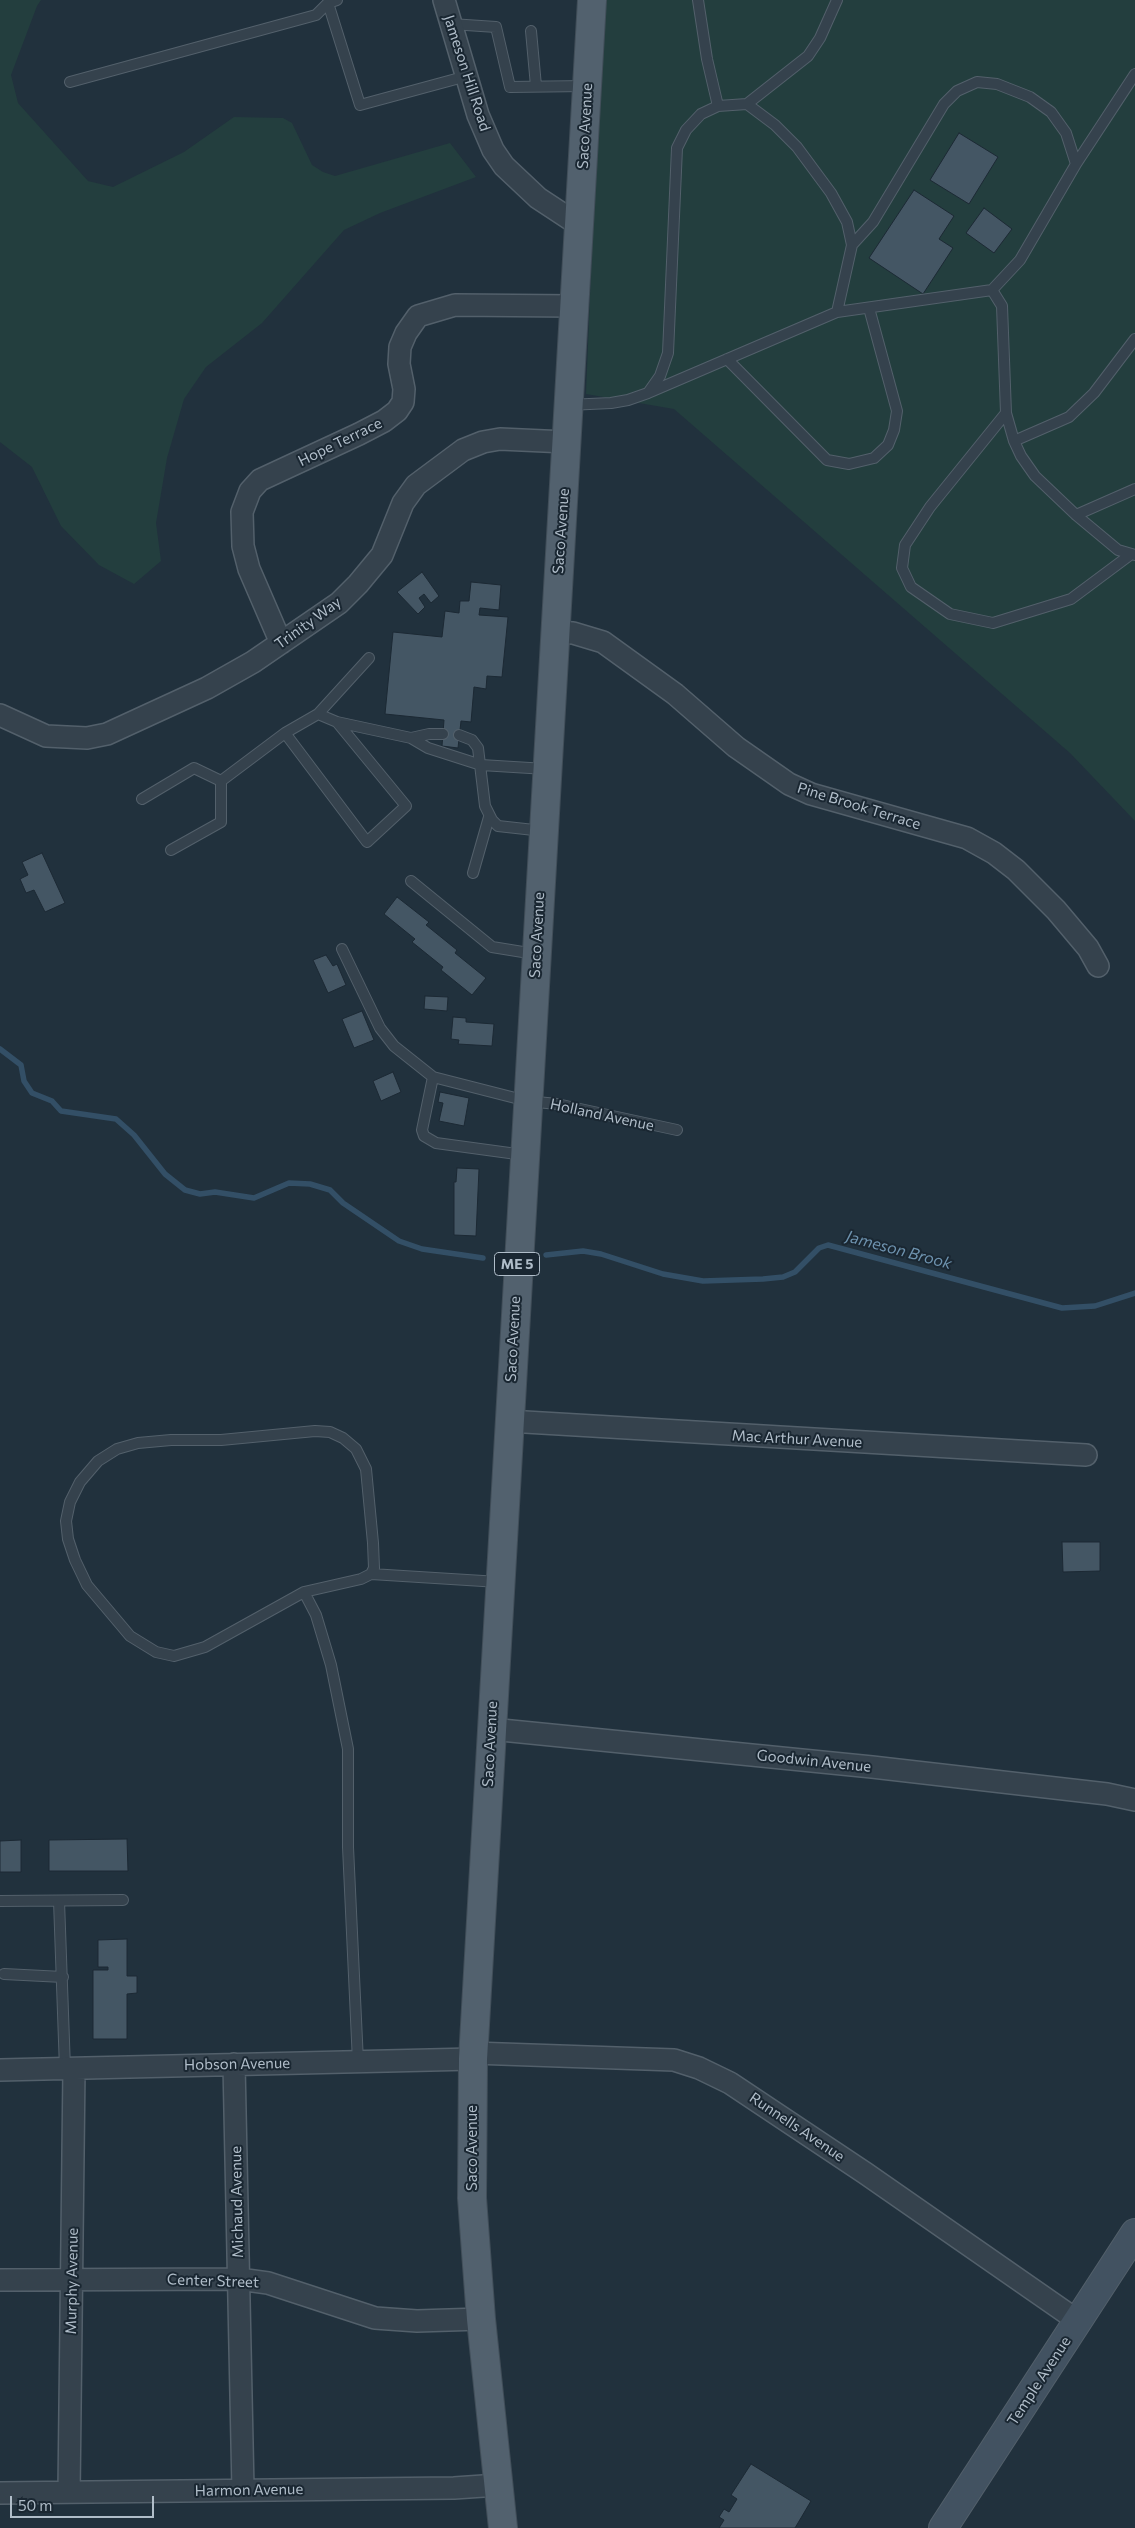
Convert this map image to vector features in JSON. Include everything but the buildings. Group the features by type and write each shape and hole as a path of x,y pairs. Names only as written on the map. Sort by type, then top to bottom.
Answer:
{"main road":[{"name":"Saco Avenue","path":"503,2528 481,2319 472,2198 473,2056 535,954 592,0"}],"street":[{"name":"Jameson Hill Road","path":"444,0 478,115 493,150 504,166 538,198 579,225"},
{"name":"Hope Terrace","path":"281,643 249,568 243,546 242,512 250,491 260,480 359,434 384,421 397,411 403,402 404,389 399,364 400,348 406,332 418,316 455,305 573,306"},
{"name":"Trinity Way","path":"0,715 46,736 70,738 107,734 207,688 281,643 339,603 382,555 403,504 416,486 463,450 483,442 500,439 566,442"},
{"name":"Pine Brook Terrace","path":"554,632 579,634 603,642 675,694 736,747 789,784 830,800 967,838 994,853 1016,870 1056,910 1088,948 1098,966"},
{"name":"Mac Arthur Avenue","path":"508,1421 1086,1455"},
{"name":"Goodwin Avenue","path":"491,1729 862,1766 1107,1794 1135,1800"},
{"name":"Hobson Avenue","path":"0,2070 358,2062 473,2056"},
{"name":"Runnells Avenue","path":"473,2056 674,2060 698,2068 730,2083 865,2173 1078,2321"},
{"name":"Michaud Avenue","path":"234,2064 243,2490"},
{"name":"Murphy Avenue","path":"69,2492 73,2280 70,2069"},
{"name":"Temple Avenue","path":"943,2528 1135,2233"},
{"name":"Center Street","path":"0,2280 239,2279 268,2283 375,2318 417,2321 481,2319"},
{"name":"Harmon Avenue","path":"0,2493 454,2488 498,2485"}],"lane":[{"path":"698,0 707,59 718,106"},
{"path":"648,393 660,376 668,353 677,148 686,130 701,114 718,106 747,104 808,56 820,38 837,0"},
{"path":"70,82 316,16 332,1 360,105 467,76"},
{"path":"451,24 496,27 510,86 587,86"},
{"path":"531,31 536,86"},
{"path":"568,405 611,403 648,393 837,312 992,290 1020,260 1076,164 1122,91 1135,74"},
{"path":"852,245 873,222 944,104 957,90 977,82 997,84 1030,97 1051,112 1066,133 1076,164"},
{"path":"747,104 776,125 797,147 832,194 847,222 852,245 837,312"},
{"path":"992,290 1002,306 1006,413 1014,441 1035,476 1076,515 1118,550 1133,555"},
{"path":"727,359 827,460 849,464 874,458 888,446 894,430 897,411 869,308"},
{"path":"1014,441 1069,416 1094,393 1135,339"},
{"path":"1006,413 930,507 905,545 902,568 911,587 950,614 993,623 1071,599 1133,555"},
{"path":"1076,515 1135,488"},
{"path":"221,780 285,733 318,714 369,658"},
{"path":"318,714 337,722 410,738 428,748 481,765 547,769"},
{"path":"285,733 366,842 406,806 337,722"},
{"path":"410,738 429,734 443,734"},
{"path":"460,735 468,737 476,744 481,765 484,806 489,816 498,826 543,831"},
{"path":"142,799 194,768 221,780"},
{"path":"171,850 221,822 221,780"},
{"path":"473,873 489,816"},
{"path":"411,881 492,948 535,954"},
{"path":"342,949 380,1028 394,1046 433,1077 422,1130 430,1140 524,1155"},
{"name":"Holland Avenue","path":"433,1077 527,1101 557,1104 677,1130"},
{"path":"371,1574 374,1568 373,1543 366,1469 356,1448 343,1438 330,1432 315,1431 221,1440 171,1440 138,1443 117,1449 98,1461 80,1482 70,1502 66,1521 68,1539 74,1560 87,1585 130,1636 156,1652 174,1656 205,1647 304,1592 361,1579 371,1574 499,1582"},
{"path":"304,1592 316,1615 331,1665 348,1749 348,1875 358,2062"},
{"path":"0,1900 123,1900"},
{"path":"59,1901 70,2069"},
{"path":"4,1974 63,1976"}],"green space":[{"path":"0,0 41,0 11,75 18,103 88,181 113,187 184,152 234,117 283,118 292,123 312,165 323,172 335,176 450,143 476,177 380,213 344,230 262,323 206,367 184,399 167,458 156,523 161,561 134,584 99,565 61,526 32,467 0,442"},
{"path":"602,0 1135,0 1135,821 1070,753 674,409 586,394"}],"waterway":[{"name":"Jameson Brook","path":"0,1049 21,1065 24,1081 32,1093 52,1101 61,1111 116,1119 134,1135 165,1174 185,1190 200,1194 215,1192 254,1198 289,1183 310,1184 330,1190 343,1203 399,1241 422,1249 483,1258"},
{"name":"Jameson Brook","path":"546,1255 583,1251 601,1254 663,1274 703,1281 763,1279 783,1277 795,1272 819,1248 828,1245 1062,1308 1095,1306 1135,1293"}]}
